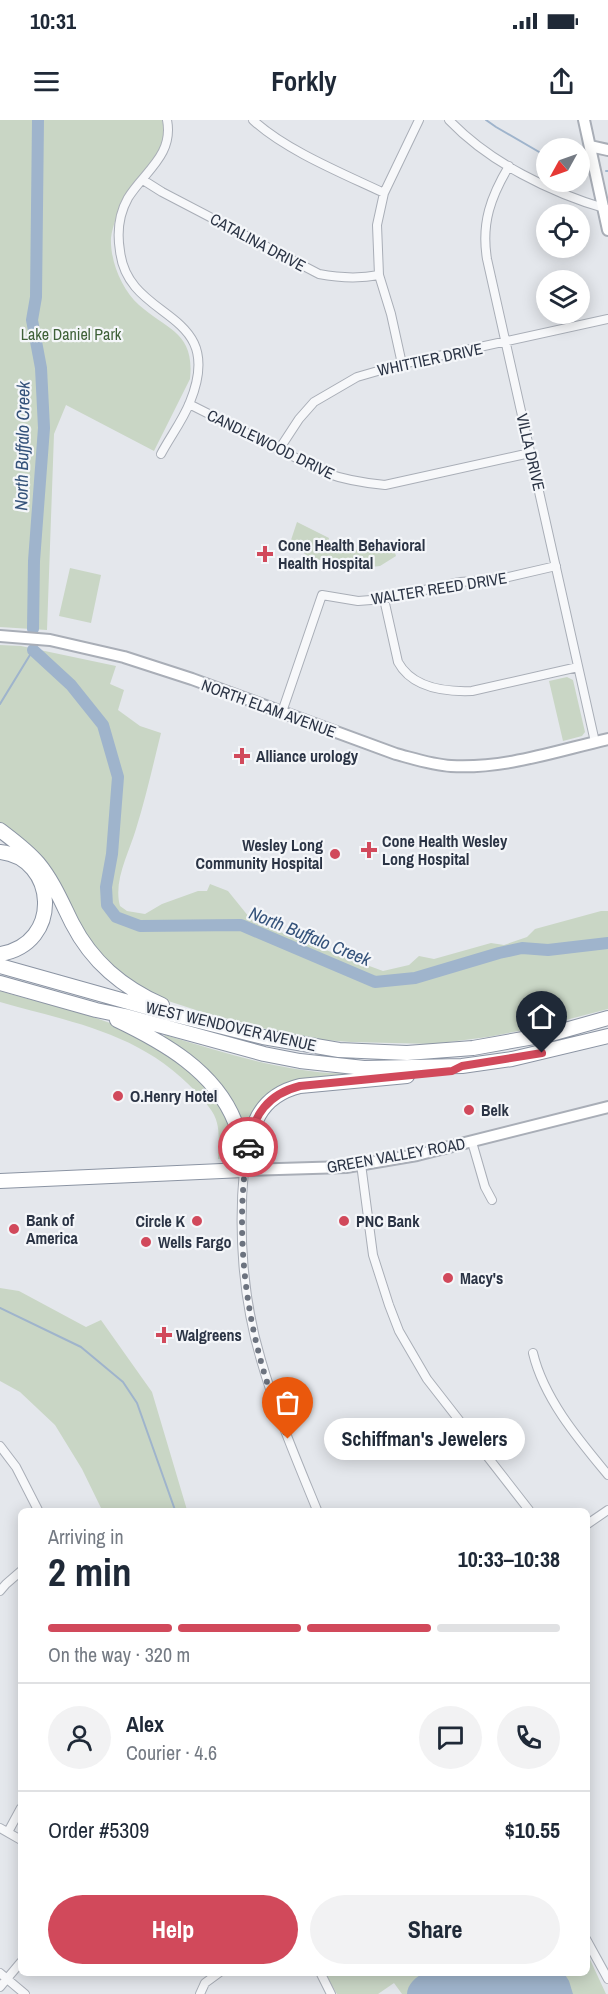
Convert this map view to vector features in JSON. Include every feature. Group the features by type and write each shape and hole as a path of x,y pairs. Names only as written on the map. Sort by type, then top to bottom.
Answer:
{"highway":[{"path":"0,830 18,843 39,864 54,886 82,942 104,969 147,998 197,1019"},
{"path":"0,852 20,859 34,872 43,891 45,908 39,929 27,944 0,954"},
{"name":"WEST WENDOVER AVENUE","path":"0,966 263,1037 300,1045 357,1051 407,1053 462,1049 551,1034 608,1018"},
{"name":"WEST WENDOVER AVENUE","path":"0,983 264,1054 364,1068 462,1066 512,1059 608,1036"},
{"path":"96,1010 151,1036 200,1072 226,1106 235,1122 244,1170"},
{"path":"244,1170 255,1119 263,1107 287,1089 452,1071 462,1066"},
{"name":"GREEN VALLEY ROAD","path":"0,1181 244,1170"}],"street":[{"path":"161,454 189,404 197,375 198,359 195,341 185,327 142,296 128,277 120,257 118,236 121,217 127,201 162,156 168,142 168,120"},
{"path":"253,120 278,139 384,193"},
{"path":"402,364 391,314 379,275 377,225 384,193 419,120"},
{"path":"449,120 474,143 551,190 606,208"},
{"path":"584,120 588,138"},
{"path":"608,150 590,146 606,208 608,230"},
{"name":"VILLA DRIVE","path":"509,166 490,201 484,231 487,259 595,742"},
{"name":"CATALINA DRIVE","path":"143,180 296,264 339,278 379,275"},
{"name":"WHITTIER DRIVE","path":"280,448 298,419 314,402 357,377 402,364 608,319"},
{"name":"CANDLEWOOD DRIVE","path":"189,404 326,473 345,480 385,485 530,453"},
{"name":"WALTER REED DRIVE","path":"282,712 322,595 358,601 384,599 460,582 500,579 556,566"},
{"path":"384,599 398,662 413,679 431,687 459,692 472,691 578,667"},
{"name":"NORTH ELAM AVENUE","path":"0,636 50,640 124,657 427,763 450,766 509,764 608,739"},
{"name":"GREEN VALLEY ROAD","path":"244,1170 329,1168 417,1155 608,1107"},
{"path":"472,1142 485,1187 492,1200"},
{"path":"361,1164 373,1254 399,1331 427,1379 527,1508"},
{"path":"244,1170 242,1194 244,1265 253,1324 272,1395 316,1508"},
{"path":"533,1353 541,1376 561,1411 608,1475"},
{"path":"0,1446 16,1467 37,1508"},
{"path":"590,1522 608,1510"},
{"path":"0,1591 18,1574"},
{"path":"8,1832 18,1814"},
{"path":"0,1828 18,1838"},
{"path":"590,1946 608,1979"},
{"path":"0,1987 18,1966"},
{"path":"0,1973 25,1994"},
{"path":"200,1994 205,1983 215,1976"},
{"path":"322,1976 331,1994"}],"green space":[{"name":"Lake Daniel Park","path":"0,120 162,120 164,132 159,152 124,199 113,229 111,247 118,275 127,291 139,305 177,334 188,351 190,363 190,379 154,451 66,405 54,434 47,630 0,627"},
{"path":"297,522 329,538 327,547 350,551 392,543 396,556 380,566 353,569 309,557 290,543"},
{"path":"70,568 101,575 91,623 59,616"},
{"path":"0,645 21,646 116,666 110,684 124,690 118,710 140,726 161,733 140,817 120,877 118,896 120,906 127,911 145,914 162,904 198,891 207,891 210,884 228,891 249,917 293,938 383,971 409,965 419,956 434,959 491,943 504,945 527,937 535,929 608,911 608,1009 539,1027 488,1037 433,1044 351,1042 311,1039 266,1029 162,999 135,986 102,958 0,824"},
{"path":"567,677 573,680 585,732 582,736 563,741 549,681"},
{"path":"0,991 108,1022 137,1035 167,1053 195,1076 218,1102 228,1126 232,1157 218,1159 218,1127 209,1107 176,1073 153,1056 106,1033 0,1002"},
{"path":"165,1035 287,1068 329,1073 380,1073 303,1081 258,1107 249,1119 244,1146 237,1123 163,1037"},
{"path":"0,1288 19,1291 86,1327 101,1320 152,1392 186,1508 101,1508 82,1469 55,1425 20,1392 0,1381"},
{"path":"590,1959 606,1994 402,1994 394,1983 378,1994 337,1994 327,1976 590,1976"}],"water":[{"path":"418,1976 566,1976 573,1994 407,1994"}],"waterway":[{"name":"North Buffalo Creek","path":"33,629 34,561 44,428 41,368 32,320 36,297 38,120"},
{"path":"486,120 536,150"},
{"path":"0,704 33,650"},
{"name":"North Buffalo Creek","path":"33,650 71,685 103,725 118,777 112,854 106,887 107,905 116,917 140,926 241,925 375,982 415,978 522,948 548,950 608,943"},
{"path":"0,1308 81,1347 123,1382 137,1403 174,1508"}],"way so far":[{"path":"248,1147 242,1194 246,1285 260,1359 288,1439"}],"place":[{"name":"Cone Health Behavioral Health Hospital","path":"265,554"},
{"name":"Alliance urology","path":"242,756"},
{"name":"Cone Health Wesley Long Hospital","path":"369,850"},
{"name":"Wesley Long Community Hospital","path":"335,854"},
{"name":"O.Henry Hotel","path":"118,1096"},
{"name":"Belk","path":"469,1110"},
{"name":"Circle K","path":"197,1221"},
{"name":"PNC Bank","path":"344,1221"},
{"name":"Bank of America","path":"14,1229"},
{"name":"Wells Fargo","path":"146,1242"},
{"name":"Macy's","path":"448,1278"},
{"name":"Walgreens","path":"164,1335"},
{"name":"Schiffman's Jewelers","path":"288,1439"}],"route":[{"path":"248,1147 255,1119 263,1107 287,1089 452,1071 462,1066 542,1053"}]}
